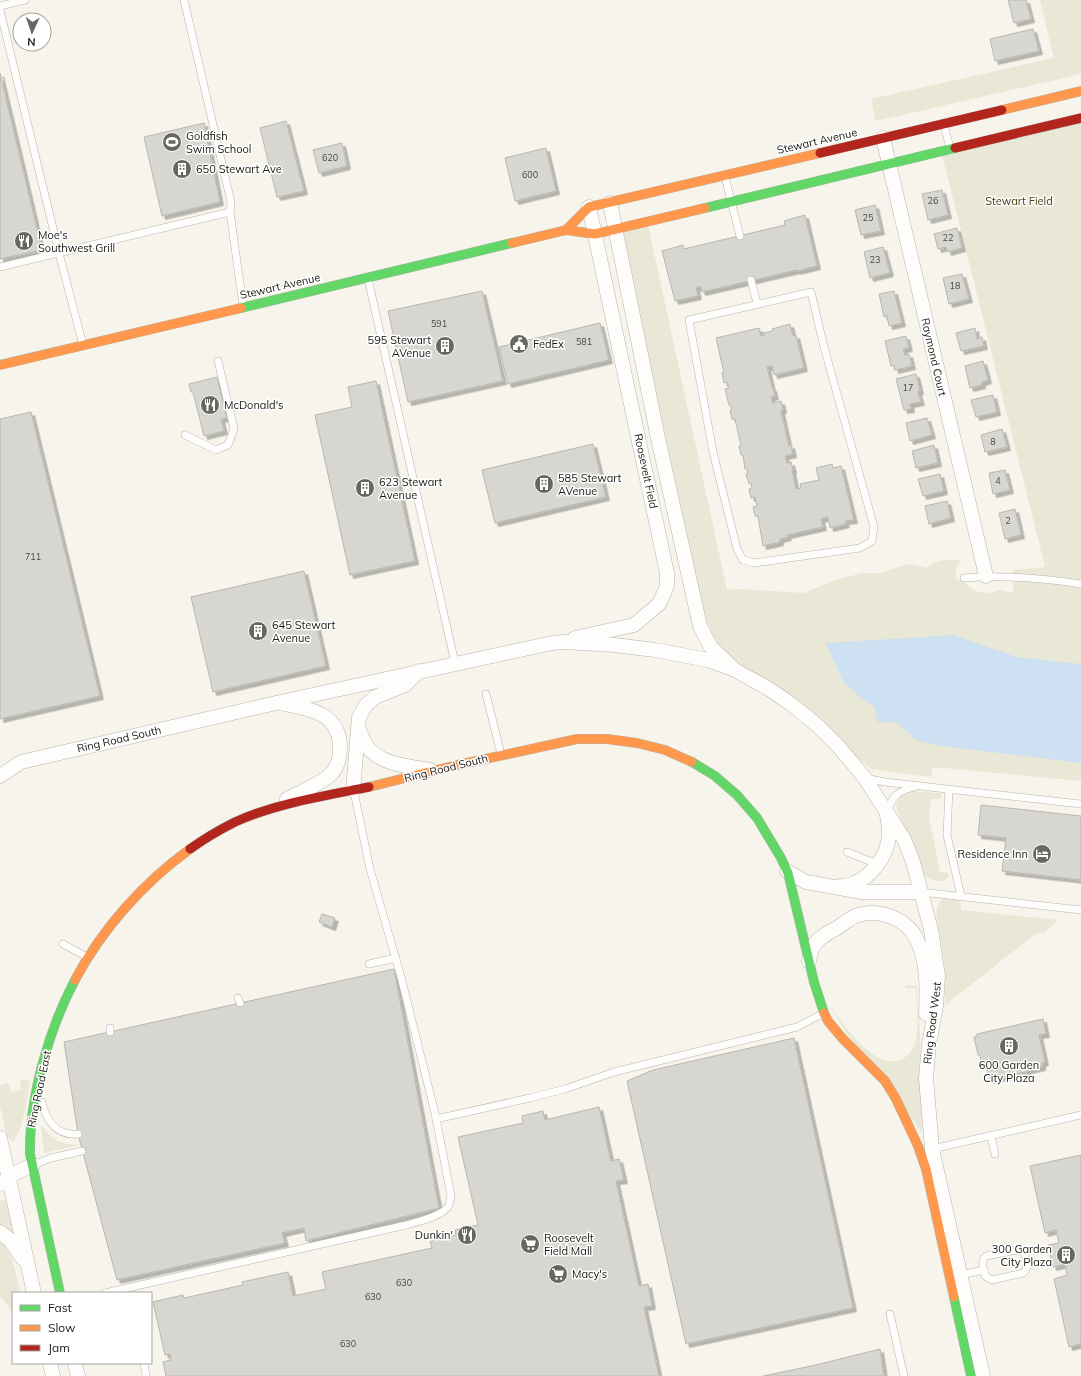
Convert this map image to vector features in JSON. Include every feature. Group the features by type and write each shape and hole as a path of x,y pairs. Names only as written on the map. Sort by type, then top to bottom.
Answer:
{"street":[{"name":"Stewart Avenue","path":"589,207 943,123 981,118 1067,97 1081,91"},
{"name":"Stewart Avenue","path":"0,365 566,230 595,234 616,230 950,149 982,138 1075,117"},
{"name":"Raymond Court","path":"882,138 986,576"},
{"name":"Roosevelt Field","path":"610,203 659,442 700,626 710,646 735,670"},
{"name":"Roosevelt Field","path":"564,642 586,635 634,625 659,604 666,586 667,573 589,207"},
{"path":"566,230 589,207"},
{"name":"Ring Road South","path":"0,776 21,762 276,703 552,643 564,642 614,645 654,650 708,660 735,670"},
{"name":"Ring Road West","path":"735,670 774,693 818,726 838,746 864,778 904,839 913,862 931,930 938,976 936,1006 929,1044 926,1078 932,1149 983,1376"},
{"path":"353,790 359,718 365,706 375,697 405,685 419,671"},
{"path":"267,810 327,777 334,769 340,755 340,742 336,730 328,718 310,709 276,703"},
{"path":"358,727 366,745 380,758 434,770"},
{"name":"Ring Road South","path":"97,942 132,900 186,851 221,830 251,816 267,810 380,785 434,770 577,739 595,738 647,744 686,759 710,772 730,787 752,810 765,828 787,871"},
{"path":"0,767 21,762"},
{"path":"832,888 853,884 864,877 880,862 889,836 887,813"},
{"path":"787,871 806,882 832,888 862,892 921,892"},
{"path":"787,871 814,989 824,1013 848,1045 891,1089 920,1151 926,1169 971,1376"},
{"path":"809,964 812,949 816,942 824,935 857,916 872,913 888,916 902,922 916,937 923,956 927,992 926,1029 929,1044"},
{"name":"Ring Road East","path":"60,1292 32,1165 30,1154 30,1131 33,1108 47,1048 57,1018 71,985 97,942"},
{"path":"0,1138 4,1181 34,1292"},
{"path":"4,1181 32,1165"},
{"path":"0,1232 14,1245 28,1266"},
{"path":"50,1364 53,1376"},
{"path":"75,1364 78,1376"}],"lane":[{"path":"0,6 25,0"},
{"path":"184,0 231,202 230,212 243,307"},
{"path":"0,10 83,345"},
{"path":"943,123 950,149"},
{"path":"724,175 740,236"},
{"path":"0,267 230,212"},
{"path":"368,277 455,664"},
{"path":"751,280 757,304"},
{"path":"811,292 826,354 874,527 872,541 860,548 754,563 743,560 737,549 713,452 689,320 757,304 811,292"},
{"path":"185,435 216,450 228,445 234,429 218,360"},
{"path":"964,578 986,576 1033,577 1081,584"},
{"path":"486,694 501,755"},
{"path":"864,778 918,786 1081,804"},
{"path":"887,813 893,798 904,789 918,786"},
{"path":"949,789 947,835 961,896"},
{"path":"113,1292 128,1290 406,1225 432,1217 445,1211 449,1206 451,1196 436,1119 396,958 370,869 353,790"},
{"path":"847,852 872,862 880,862"},
{"path":"921,892 1081,910"},
{"path":"63,944 87,957"},
{"path":"369,964 396,958"},
{"path":"436,1119 530,1098 565,1089 614,1072 797,1027 824,1013"},
{"path":"40,1080 42,1102 47,1120 61,1132 73,1135 78,1134"},
{"path":"932,1149 1081,1115"},
{"path":"991,1136 995,1154"},
{"path":"32,1165 51,1158 82,1151"},
{"path":"1017,1250 1023,1252 1028,1262 1023,1273 992,1280 985,1276 984,1270 982,1261 986,1256 1017,1250"},
{"path":"960,1275 984,1270"},
{"path":"890,1314 904,1376"},
{"path":"144,1364 146,1376"}],"green space":[{"path":"1040,0 1081,0 1081,74 876,121 871,99 1054,58"},
{"name":"Stewart Field","path":"1081,122 1081,781 933,767 931,777 871,769 721,648 712,634 700,601 622,231 648,225 727,590 740,589 804,593 835,580 863,573 880,573 909,564 927,568 930,565 942,560 961,560 956,569 956,579 961,580 973,590 989,593 1000,590 1013,593 1013,570 1045,567 942,154"},
{"path":"905,792 940,793 942,795 939,799 931,799 929,818 940,872 947,872 950,876 944,881 931,880 925,875 896,807 898,800"},
{"path":"946,897 960,898 961,910 1058,920 1044,933 1037,933 945,1005 945,966 936,912 939,902"},
{"path":"906,985 917,986 920,1037 922,1133 846,1032 830,1007 852,1035 871,1053 881,1059 891,1061 902,1059 913,1049 916,1040 918,1015 916,988 905,988"},
{"path":"22,1079 30,1081 23,1121 13,1142 6,1135 0,1105 0,1085 8,1083 11,1092 22,1090 20,1082"},
{"path":"41,1125 54,1139 58,1141 69,1144 82,1144 44,1153"},
{"path":"5,1200 7,1202 14,1234 0,1228 0,1201"},
{"path":"0,1240 11,1258 16,1272 20,1292 12,1292 12,1311 0,1296"}],"water":[{"path":"953,635 1017,657 1081,664 1081,763 941,746 916,740 896,722 877,722 875,707 857,695 843,682 826,643"}],"building":[{"path":"1008,0 1026,0 1031,19 1014,23"},
{"path":"1033,29 1039,51 995,61 990,39"},
{"path":"0,73 42,250 0,259"},
{"path":"286,121 304,191 277,197 260,128"},
{"name":"650 Stewart Ave","path":"204,123 220,202 162,216 144,137"},
{"path":"342,143 347,166 319,173 313,150"},
{"path":"546,148 556,191 515,201 505,158"},
{"path":"942,190 948,215 928,220 922,194"},
{"path":"875,205 881,231 861,235 855,210"},
{"path":"805,215 817,266 702,292 700,286 696,288 698,296 675,301 662,251 683,245 684,249 785,225 784,221"},
{"path":"957,228 962,248 948,252 946,247 938,249 934,234"},
{"path":"883,247 890,273 870,278 864,252"},
{"path":"962,274 969,299 949,304 943,278"},
{"name":"595 Stewart AVenue","path":"482,291 503,381 408,402 388,311"},
{"path":"894,291 902,323 889,326 887,316 884,317 879,294"},
{"path":"600,323 609,360 508,384 499,347"},
{"path":"790,324 793,336 796,335 804,368 774,375 772,366 767,367 775,396 771,397 773,403 781,401 783,410 781,411 789,446 791,445 793,454 785,456 787,463 791,462 796,489 801,488 800,484 819,480 816,468 832,464 833,468 841,466 854,520 845,521 846,524 830,528 828,517 821,519 823,527 787,535 788,537 780,539 780,542 763,546 758,516 755,516 753,507 757,506 755,497 751,498 749,489 752,488 751,483 749,484 746,474 748,473 747,469 745,469 743,455 741,455 739,446 741,446 735,419 732,419 730,410 732,410 729,405 725,389 729,388 727,382 724,383 722,373 724,373 716,338 759,328 761,336 765,335 764,333 773,331 772,329"},
{"path":"975,328 977,339 982,337 984,346 961,351 956,333"},
{"path":"906,336 909,348 903,349 905,355 909,354 912,366 895,370 894,365 891,366 885,341"},
{"path":"983,361 988,380 982,382 982,385 970,388 965,366"},
{"path":"916,374 921,402 910,404 911,409 904,410 896,379"},
{"name":"McDonald's","path":"217,377 227,418 221,419 224,431 204,436 193,392 191,392 189,384"},
{"name":"623 Stewart Avenue","path":"376,381 415,561 350,575 315,415 352,407 348,387"},
{"path":"993,395 997,412 976,417 971,400"},
{"path":"31,412 100,696 0,719 0,419"},
{"path":"927,418 932,435 910,441 906,423"},
{"path":"1002,429 1007,447 985,452 981,435"},
{"name":"585 Stewart AVenue","path":"593,444 606,497 495,523 482,470"},
{"path":"934,445 938,463 916,468 912,451"},
{"path":"1005,470 1010,490 993,494 989,473"},
{"path":"940,474 944,491 923,496 918,479"},
{"path":"947,501 951,518 929,524 925,506"},
{"path":"1015,509 1021,535 1005,539 999,513"},
{"name":"645 Stewart Avenue","path":"304,571 326,666 213,692 191,597"},
{"name":"Residence Inn","path":"981,805 1081,816 1081,880 1002,871 1006,838 978,835"},
{"path":"322,914 335,918 332,927 319,922"},
{"path":"394,969 439,1208 306,1241 304,1228 282,1233 285,1243 117,1280 78,1134 64,1042"},
{"name":"600 Garden City Plaza","path":"1043,1019 1046,1034 1039,1035 1045,1062 1042,1063 1042,1067 990,1080 986,1065 982,1066 974,1037 977,1036 977,1034"},
{"path":"794,1038 853,1308 686,1344 627,1081 653,1070"},
{"name":"Roosevelt Field Mall","path":"599,1107 611,1161 619,1159 624,1180 616,1181 639,1286 648,1284 652,1306 644,1307 659,1376 166,1376 163,1362 171,1360 170,1354 165,1355 153,1302 183,1295 184,1298 243,1285 242,1282 288,1272 293,1296 326,1289 322,1272 432,1248 430,1241 456,1235 455,1230 478,1225 458,1137 523,1123 522,1116 543,1111 545,1120"},
{"name":"300 Garden City Plaza","path":"1081,1155 1081,1344 1069,1347 1054,1279 1067,1275 1065,1264 1053,1267 1048,1245 1059,1243 1056,1230 1045,1233 1030,1166"},
{"path":"880,1349 884,1376 763,1376 816,1365"}],"traffic: fast":[{"path":"705,208 955,148"},
{"path":"241,308 512,243"},
{"path":"692,762 715,776 737,795 757,818 781,858 788,873 814,982 824,1013"},
{"path":"60,1292 30,1154 31,1132 33,1110 42,1064 57,1020 75,980"},
{"path":"954,1297 971,1376"}],"traffic: slow":[{"path":"1002,110 1081,91"},
{"path":"566,230 589,207 820,153"},
{"path":"512,243 566,230 595,234 705,208"},
{"path":"0,365 241,308"},
{"path":"369,787 453,766 577,739 607,739 637,743 665,750 692,762"},
{"path":"75,980 98,943 125,908 156,877 190,849"},
{"path":"824,1013 828,1021 843,1039 885,1081 896,1099 918,1146 926,1169 954,1297"}],"traffic: jam":[{"path":"820,153 1002,110"},
{"path":"955,148 1081,118"},
{"path":"190,849 223,828 251,815 284,805 369,787"}],"place":[{"name":"Goldfish Swim School","path":"172,142"},
{"name":"650 Stewart Ave","path":"182,169"},
{"name":"Moe's Southwest Grill","path":"24,241"},
{"name":"FedEx","path":"519,344"},
{"name":"595 Stewart AVenue","path":"445,346"},
{"name":"McDonald's","path":"210,405"},
{"name":"585 Stewart AVenue","path":"544,484"},
{"name":"623 Stewart Avenue","path":"365,488"},
{"name":"645 Stewart Avenue","path":"258,631"},
{"name":"Residence Inn","path":"1042,854"},
{"name":"600 Garden City Plaza","path":"1009,1046"},
{"name":"Dunkin'","path":"467,1235"},
{"name":"Roosevelt Field Mall","path":"530,1244"},
{"name":"300 Garden City Plaza","path":"1066,1255"},
{"name":"Macy's","path":"558,1274"}]}
